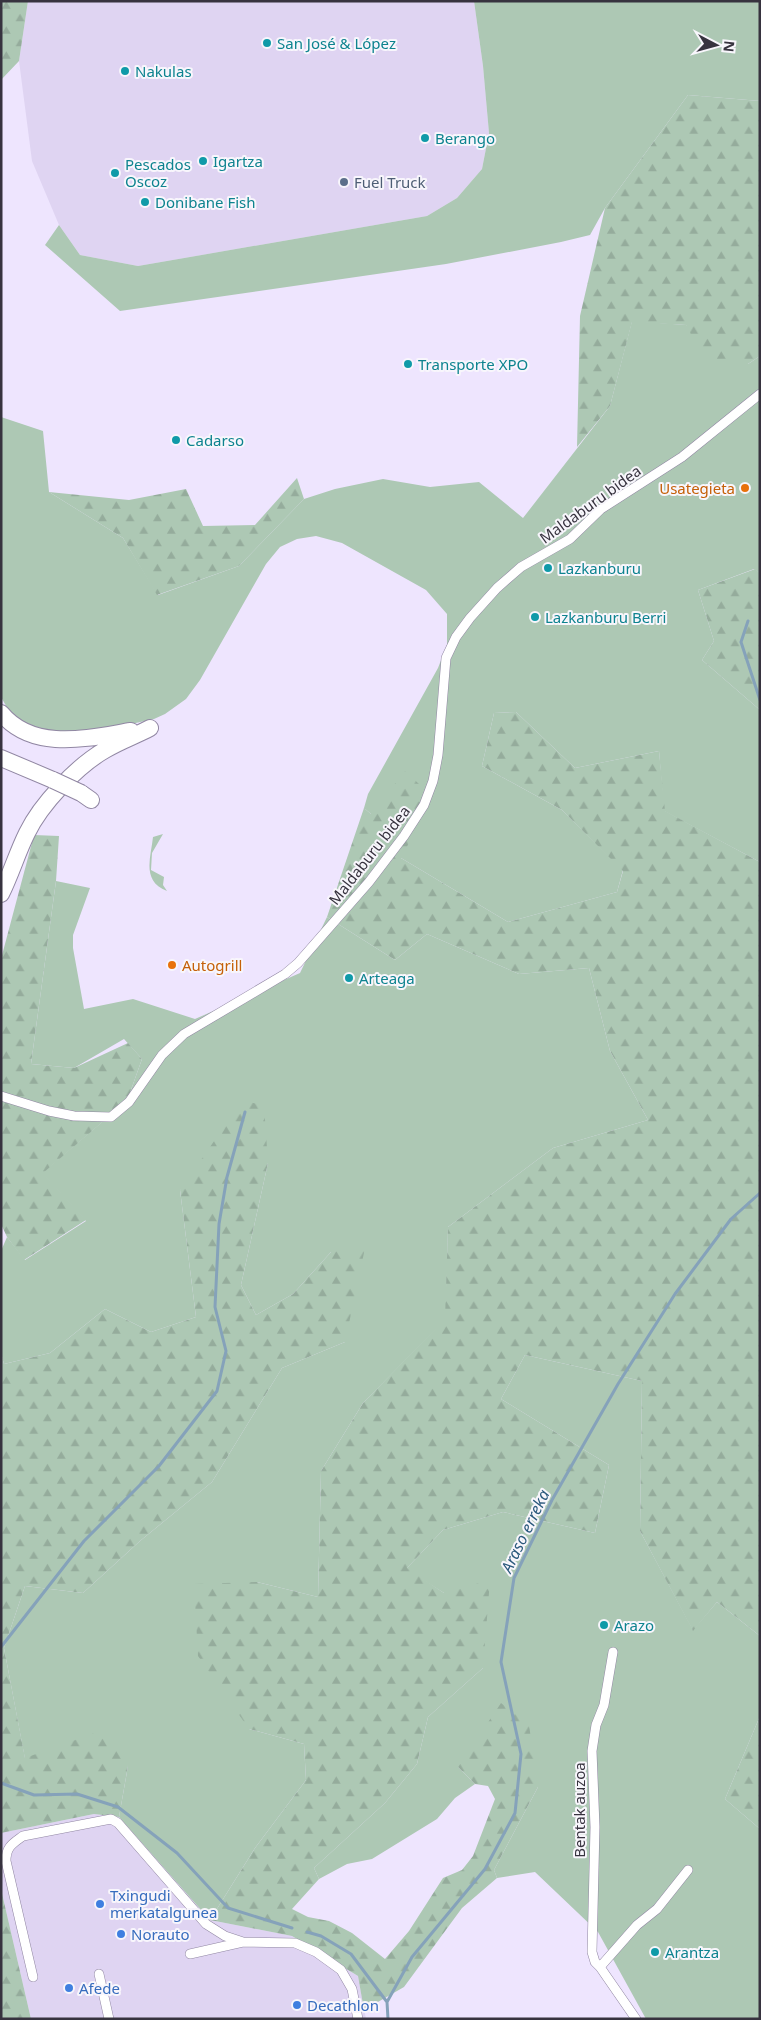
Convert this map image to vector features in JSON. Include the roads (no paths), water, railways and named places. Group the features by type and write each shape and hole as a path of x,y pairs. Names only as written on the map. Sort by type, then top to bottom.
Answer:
{"highway":[{"path":"1,713 12,724 32,734 58,740 150,728 103,751 69,779 36,817 27,832 1,894"},
{"path":"4,759 53,780 86,797"}],"street":[{"name":"Maldaburu bidea","path":"1,1096 50,1111 74,1116 112,1117 130,1102 162,1055 184,1034 285,974 298,963 369,882 404,836 424,805 433,781 438,756 446,658 456,637 470,618 497,588 521,567 570,539 601,509 682,457 760,394"},
{"name":"Bentak auzoa","path":"613,1652 610,1658 604,1705 596,1725 592,1751 595,1827 592,1952 595,1962 636,2019"},
{"path":"33,1978 6,1861 6,1852 13,1843 23,1836 111,1819 118,1822 206,1924 226,1936 243,1942"},
{"path":"600,1967 637,1926 657,1909 688,1870"},
{"path":"190,1954 243,1942 295,1943 316,1952 341,1970 352,1989 358,2019"},
{"path":"99,1974 109,2019"}],"waterway":[{"name":"Araso erreka","path":"748,621 741,642 760,700"},
{"path":"1,1647 84,1541 159,1466 217,1391 226,1351 215,1307 219,1224 227,1177 245,1112"},
{"name":"Araso erreka","path":"388,2019 387,2002 412,1957 485,1869 515,1813 521,1754 501,1662 514,1578 552,1500 618,1384 675,1294 731,1219 760,1193"},
{"path":"1,1783 34,1795 77,1794 118,1807 177,1853 228,1908 292,1928"},
{"path":"307,1932 321,1936 351,1954 387,2002"}],"place":[{"name":"San José & López","path":"267,43"},
{"name":"Nakulas","path":"125,71"},
{"name":"Berango","path":"425,138"},
{"name":"Igartza","path":"203,161"},
{"name":"Pescados Oscoz","path":"115,173"},
{"name":"Fuel Truck","path":"344,182"},
{"name":"Donibane Fish","path":"145,202"},
{"name":"Transporte XPO","path":"408,364"},
{"name":"Cadarso","path":"176,440"},
{"name":"Usategieta","path":"745,488"},
{"name":"Lazkanburu","path":"548,568"},
{"name":"Lazkanburu Berri","path":"535,617"},
{"name":"Autogrill","path":"172,965"},
{"name":"Arteaga","path":"349,978"},
{"name":"Arazo","path":"604,1625"},
{"name":"Txingudi merkatalgunea","path":"100,1904"},
{"name":"Norauto","path":"121,1934"},
{"name":"Arantza","path":"655,1952"},
{"name":"Afede","path":"69,1988"},
{"name":"Decathlon","path":"297,2005"}]}
